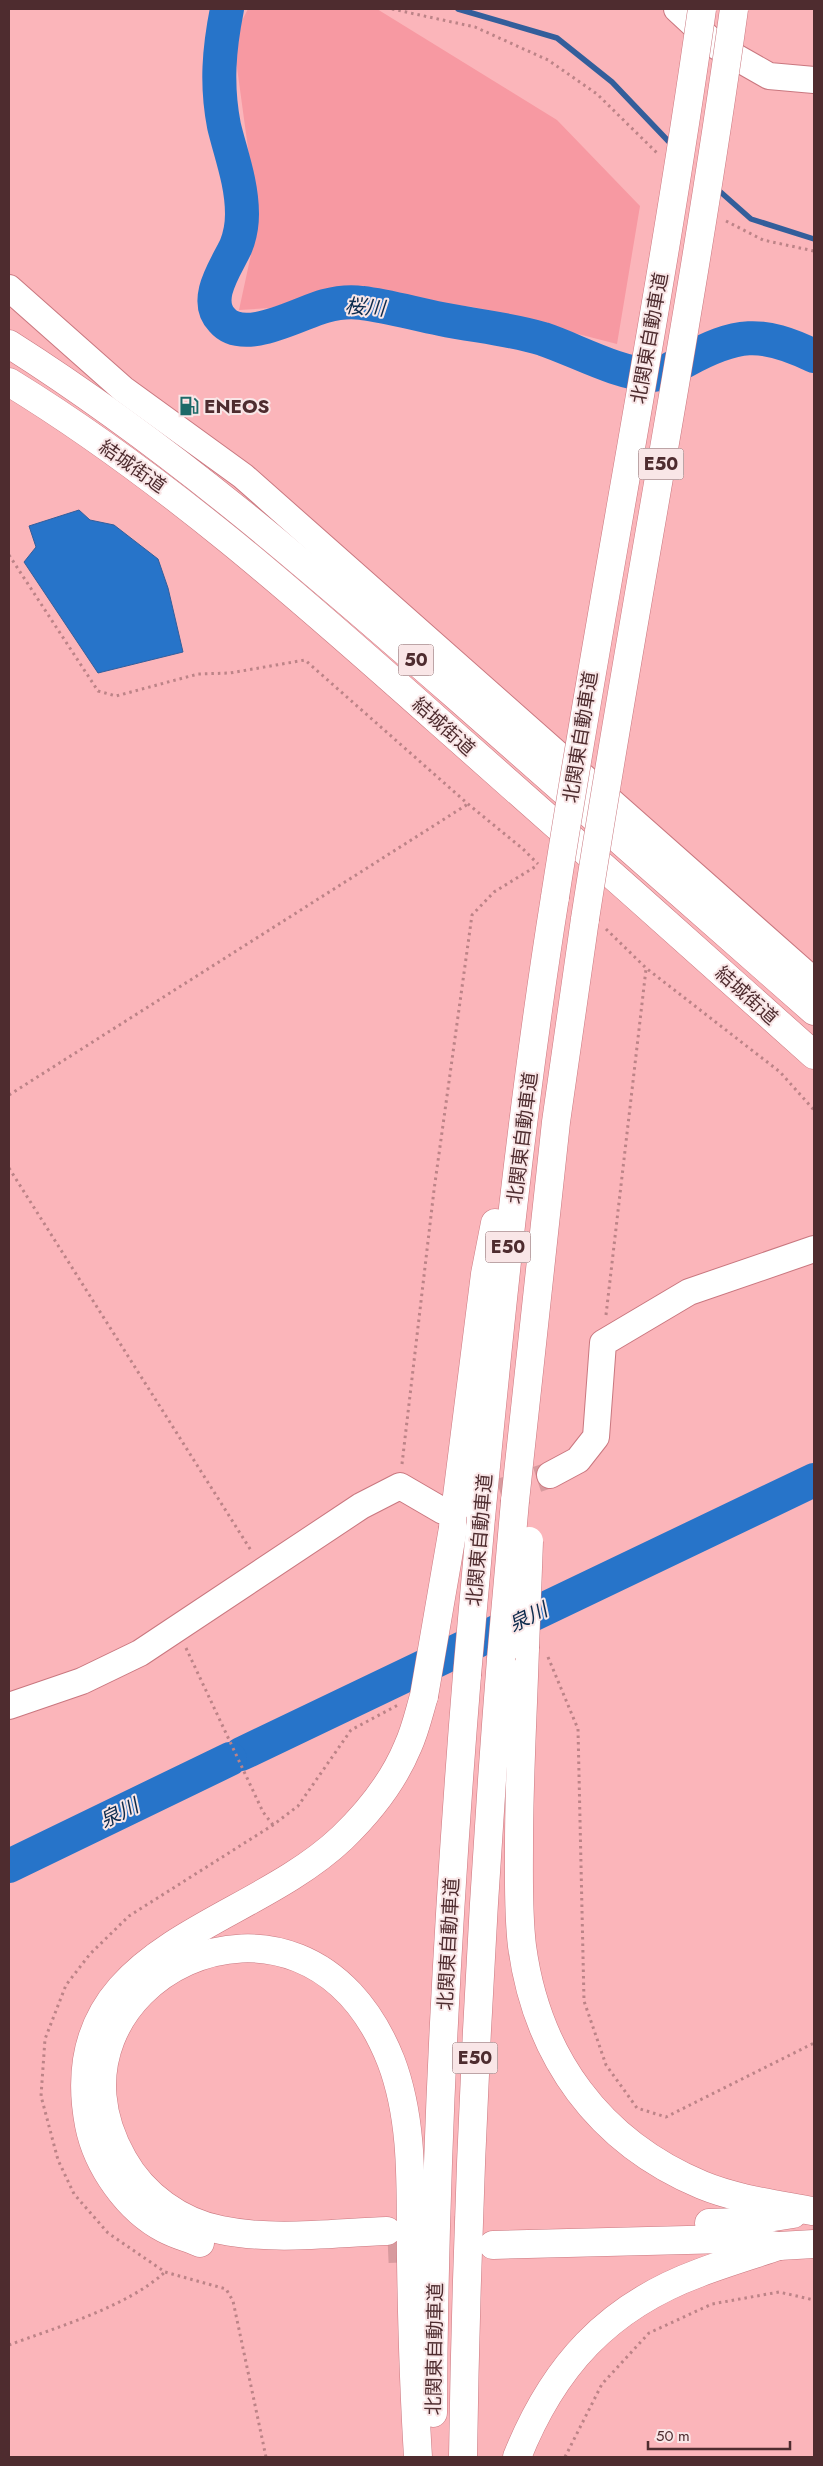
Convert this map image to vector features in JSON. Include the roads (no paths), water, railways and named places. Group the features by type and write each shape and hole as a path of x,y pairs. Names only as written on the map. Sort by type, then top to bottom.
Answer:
{"highway":[{"name":"北関東自動車道","path":"432,2457 437,2175 442,2035 454,1828 504,1279 542,978 584,708 684,134 702,9"},
{"name":"北関東自動車道","path":"463,2457 470,2153 489,1817 513,1653 542,1256 556,1122 617,716 716,142 734,9"},
{"name":"結城街道","path":"9,344 65,380 192,472 314,571 814,1011"},
{"name":"結城街道","path":"9,382 46,405 173,495 295,594 814,1054"},
{"path":"418,2457 412,2352 409,2152 398,2082 379,2036 365,2013 348,1992 311,1964 264,1949 242,1947 201,1955 159,1977 140,1993 125,2012 112,2036 106,2058 103,2085 104,2110 110,2134 133,2177 153,2197 177,2213 200,2224 221,2230 388,2240 248,2253 205,2245 165,2229 146,2216 129,2200 101,2160 91,2135 86,2111 84,2086 86,2062 91,2040 110,2000 144,1964 191,1932 244,1905 302,1870 322,1855 360,1820 393,1774 408,1746 424,1696 485,1274 542,978"},
{"path":"513,1653 522,1947 530,1988 550,2044 585,2099 610,2128 637,2150 668,2170 703,2186 736,2196 813,2211"},
{"path":"813,2211 742,2222 494,2237 727,2239 779,2246 814,2244"},
{"path":"517,2457 538,2411 552,2386 571,2361 614,2319 636,2304 699,2272 779,2246"}],"street":[{"path":"677,9 718,47 769,76 814,80"},
{"path":"9,288 123,389 243,476 814,981"},
{"path":"550,1475 578,1460 596,1437 603,1343 689,1292 814,1249"},
{"path":"9,1706 82,1681 140,1653 361,1506 400,1486 448,1520"}],"water":[{"path":"79,510 90,520 114,525 158,559 168,588 183,652 98,673 24,562 36,547 29,526"}],"waterway":[{"name":"桜川","path":"227,9 220,53 220,96 224,126 240,191 242,218 236,246 218,283 214,302 216,312 222,320 232,327 244,330 257,329 325,306 357,302 531,336 610,366 651,375 664,372 719,345 749,338 779,342 814,356"},
{"path":"458,9 557,38 612,82 672,145"},
{"path":"716,188 751,219 814,239"},
{"name":"泉川","path":"241,1754 814,1480"},
{"name":"泉川","path":"9,1866 230,1759"}],"tunnel":[{"path":"463,1504 550,1475"},
{"path":"413,2231 496,2229"},
{"path":"388,2249 434,2247"}],"place":[{"name":"ENEOS","path":"189,406"}]}
